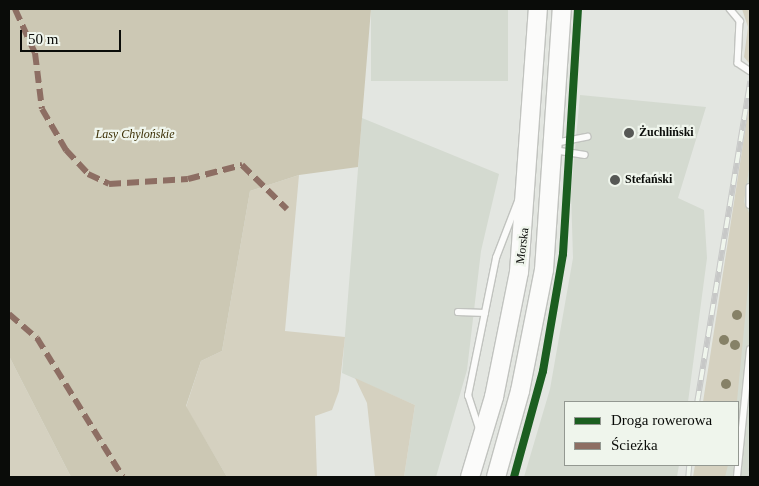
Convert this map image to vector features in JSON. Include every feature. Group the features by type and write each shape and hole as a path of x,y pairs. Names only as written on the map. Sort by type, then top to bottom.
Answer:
{"main road":[{"name":"Morska","path":"470,477 482,437 513,312 529,176 538,9"},
{"name":"Morska","path":"496,477 538,310 554,146 562,9"}],"lane":[{"path":"730,9 740,17 738,63 750,71"},
{"path":"554,146 587,137"},
{"path":"554,146 585,155"},
{"path":"482,437 468,396 496,258 529,176"},
{"path":"750,187 750,205"},
{"path":"458,312 485,313"},
{"path":"739,457 750,350"}],"path":[{"path":"749,477 750,465"}],"shaded area":[{"path":"371,9 508,9 508,81 371,81"},
{"path":"742,9 750,9 749,63 744,57 748,27"},
{"path":"580,95 706,107 678,198 704,210 707,258 688,401 564,401 564,466 679,466 677,477 524,477 550,389 573,258 571,192"},
{"path":"750,99 750,163 744,202 750,215 750,267 737,401 703,401"},
{"path":"362,118 499,174 481,251 467,370 436,477 404,477 415,405 342,373"},
{"path":"750,162 750,477 703,477 705,466 739,466 739,401 713,401"},
{"path":"299,175 285,331 345,337 339,391 332,410 315,416 317,477 227,477 186,407 201,361 222,351 250,191"},
{"path":"9,356 71,477 9,477"},
{"path":"355,378 415,405 404,477 375,477 367,403"},
{"path":"695,466 728,466 725,477 693,477"}],"green space":[{"name":"Lasy Chylońskie","path":"9,9 371,9 358,167 299,175 250,191 222,351 201,361 186,406 227,477 71,477 9,356"}],"railway":[{"path":"697,401 750,81"},
{"path":"688,477 689,466"}],"marked path":[{"path":"15,9 35,53 42,109 66,150 88,174 109,184 188,179 242,165 287,209"},
{"path":"9,314 37,338 123,477"}],"cycle path":[{"path":"514,477 543,371 563,254 578,9"}],"place":[{"name":"Żuchliński","path":"629,133"},
{"name":"Stefański","path":"615,180"}]}
